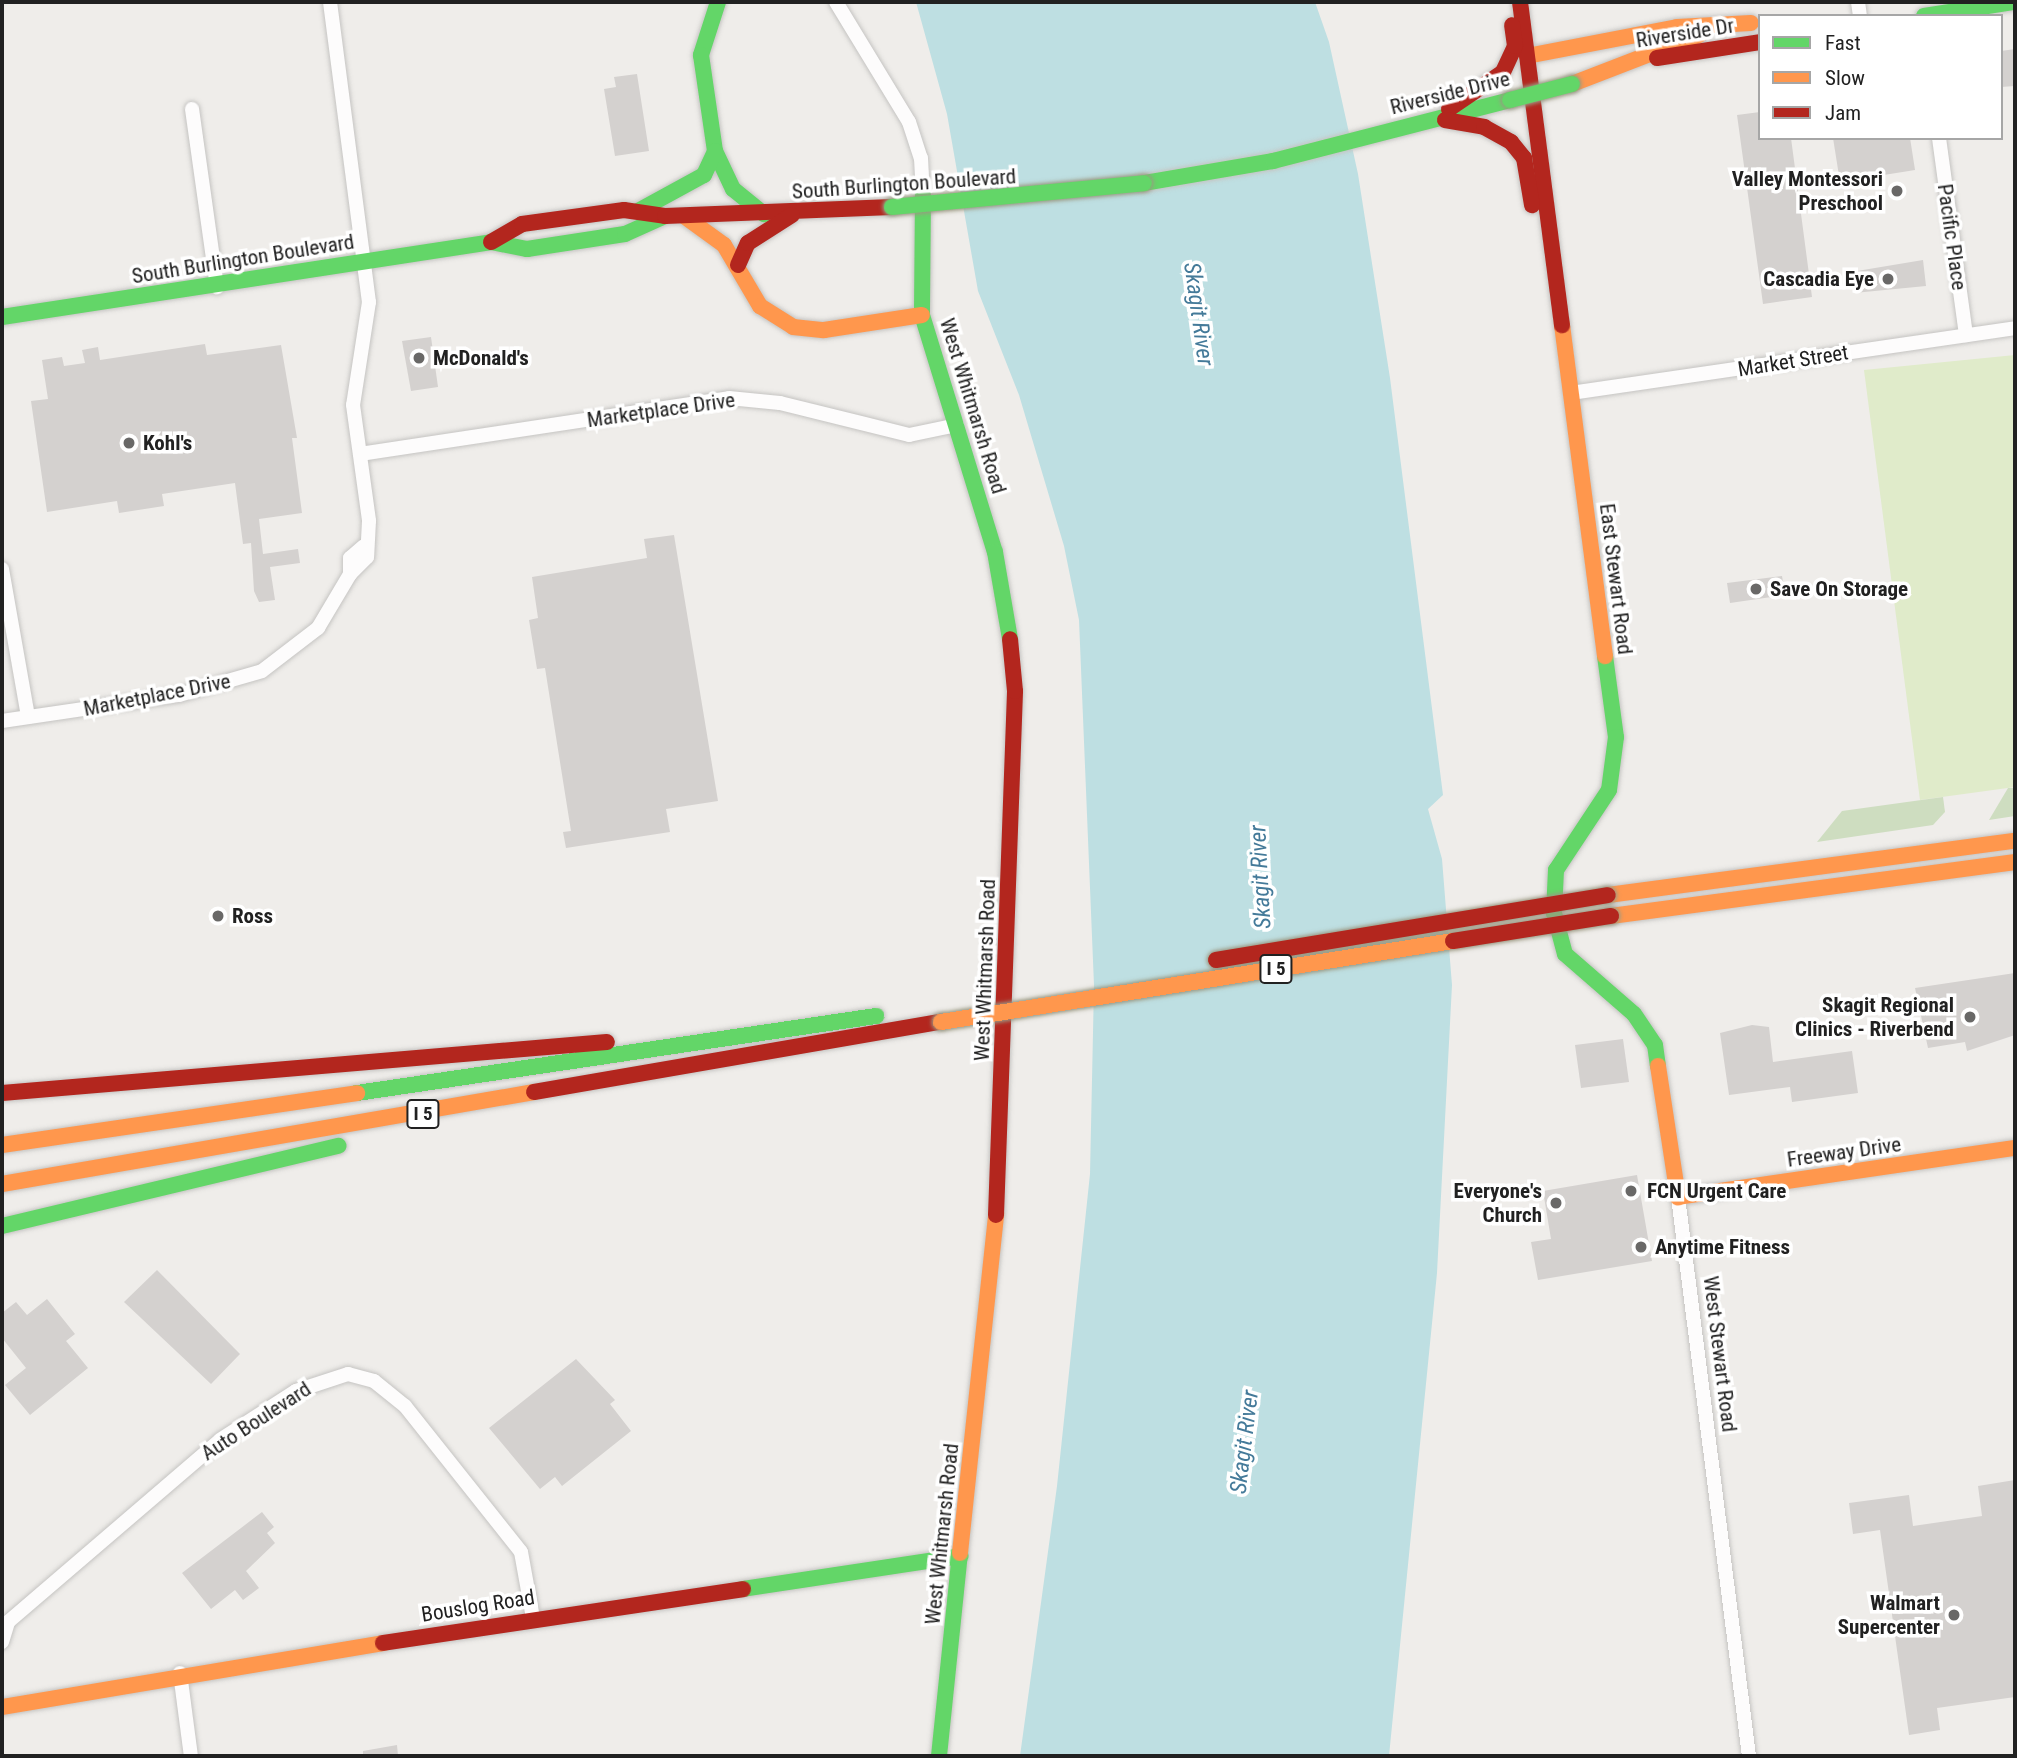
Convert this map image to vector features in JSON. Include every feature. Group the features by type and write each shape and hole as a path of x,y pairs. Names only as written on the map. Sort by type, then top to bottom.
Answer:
{"main road":[{"path":"718,2 701,55 715,151 733,189 764,214"},
{"path":"1436,118 1503,72 1515,46 1509,2"},
{"name":"East Stewart Road","path":"1520,2 1616,737 1609,790 1556,870 1554,913"},
{"path":"1937,14 2014,2"},
{"path":"1527,56 1677,27 1756,23"},
{"name":"Riverside Drive","path":"1144,183 1273,161 1572,84 1685,38 1756,23"},
{"name":"Riverside Dr","path":"1617,65 1758,42"},
{"path":"1436,118 1484,127 1511,142 1524,158 1550,305 1562,329"},
{"path":"636,212 704,175 715,151"},
{"name":"South Burlington Boulevard","path":"491,242 522,224 636,212 674,215 764,214 891,207 1144,183"},
{"name":"West Whitmarsh Road","path":"923,195 922,315 997,565 1015,691 1000,1174 939,1756"},
{"path":"737,265 748,243 797,212"},
{"name":"South Burlington Boulevard","path":"2,317 218,287 491,242 527,249 588,240 625,234 674,215"},
{"path":"674,215 709,230 737,265 760,306 793,327 824,330 922,315"},
{"name":"I 5","path":"2,1184 844,1039 940,1014 1608,895 2015,841"},
{"name":"I 5","path":"2,1145 741,1037 940,1014 1611,916 2015,862"},
{"name":"West Stewart Road","path":"1554,913 1565,954 1634,1014 1655,1045 1678,1197"},
{"path":"2,1093 397,1058 741,1037"},
{"path":"411,1132 844,1039"},
{"path":"2,1226 66,1206 359,1143"},
{"name":"Freeway Drive","path":"1678,1197 2015,1148"},
{"name":"Bouslog Road","path":"2,1707 180,1673 961,1556"}],"street":[{"path":"330,2 369,302 353,405 360,454"},
{"path":"836,2 909,122 921,158 923,195"},
{"path":"192,108 218,287"},
{"name":"Pacific Place","path":"1939,140 1966,335"},
{"name":"Market Street","path":"1571,393 2015,328"},
{"name":"Marketplace Drive","path":"2,721 179,695 262,671 318,628 350,574 367,557 364,546 369,521 360,454 729,398 780,403 909,435 957,425"},
{"path":"2,569 28,718"},
{"name":"West Stewart Road","path":"1678,1197 1749,1756"},
{"name":"Auto Boulevard","path":"2,1642 8,1622 220,1440 296,1391 348,1374 374,1381 405,1406 521,1552 533,1618"},
{"path":"180,1673 191,1756"}],"green space":[{"path":"2015,355 2015,787 1920,800 1864,370"},
{"path":"2008,788 2015,788 2015,816 1989,820"},
{"path":"1943,797 1945,812 1933,825 1817,842 1842,811"}],"water":[{"name":"Skagit River","path":"916,2 1315,2 1329,42 1358,174 1390,378 1443,795 1428,809 1442,859 1452,985 1437,1273 1389,1756 1020,1756 1057,1486 1090,1174 1094,985 1079,620 1064,546 1019,395 978,291 947,114"}],"building":[{"path":"2015,49 2015,86 2003,87 2003,51"},
{"path":"637,74 649,151 615,156 604,89 616,87 614,77"},
{"path":"1758,112 1758,140 1791,140 1812,297 1763,304 1737,115"},
{"path":"1833,140 1910,140 1915,170 1840,182"},
{"name":"Cascadia Eye","path":"1923,260 1926,286 1854,293 1851,272"},
{"name":"McDonald's","path":"431,337 438,387 411,391 402,341"},
{"name":"Kohl's","path":"205,344 207,355 281,345 297,438 292,438 302,513 259,519 263,554 298,549 300,563 270,567 275,600 259,602 254,591 251,543 243,544 235,483 162,494 164,506 119,513 117,501 47,512 31,401 48,399 42,360 62,357 64,366 85,363 82,350 98,347 100,360"},
{"path":"674,535 718,801 666,809 670,832 566,848 563,832 571,831 545,668 537,669 529,620 538,618 532,577 647,558 644,539"},
{"name":"Save On Storage","path":"1782,576 1785,595 1730,603 1727,583"},
{"name":"Skagit Regional Clinics - Riverbend","path":"2015,973 2015,1035 1967,1051 1965,1042 1928,1048 1915,988"},
{"path":"1752,1025 1769,1027 1773,1062 1852,1051 1858,1093 1792,1102 1790,1087 1729,1095 1720,1033"},
{"path":"1623,1039 1629,1082 1581,1088 1575,1045"},
{"path":"1637,1175 1652,1261 1538,1280 1531,1242 1551,1239 1543,1191"},
{"path":"157,1270 240,1354 211,1384 124,1302"},
{"path":"47,1299 75,1334 66,1341 88,1368 30,1415 5,1385 26,1368 2,1338 2,1313 16,1302 27,1315"},
{"path":"576,1359 615,1400 610,1404 631,1431 562,1486 555,1477 540,1489 489,1428"},
{"name":"Walmart Supercenter","path":"2015,1480 2015,1697 1937,1708 1940,1730 1909,1735 1880,1530 1853,1534 1849,1503 1909,1495 1913,1526 1982,1516 1978,1486"},
{"path":"262,1512 274,1527 267,1533 275,1543 246,1571 259,1588 243,1600 235,1590 211,1609 182,1573"},
{"path":"397,1745 398,1756 363,1756 363,1751"}],"traffic: fast":[{"path":"718,2 701,55 715,151 733,189 764,214"},
{"path":"1937,14 2013,2"},
{"path":"1510,100 1572,84"},
{"path":"1144,183 1273,161 1510,100"},
{"path":"638,211 704,175 715,151"},
{"path":"892,207 1144,183"},
{"path":"923,195 922,315 995,552 1010,639"},
{"path":"2,317 491,242 527,249 625,234 665,216"},
{"path":"1605,656 1616,737 1609,790 1556,870 1554,913 1565,954 1634,1014 1655,1045 1658,1066"},
{"path":"357,1093 876,1016"},
{"path":"2,1226 339,1146"},
{"path":"939,1756 960,1553"},
{"path":"743,1589 961,1556"}],"traffic: slow":[{"path":"1527,56 1677,27 1751,23"},
{"path":"1572,84 1699,35"},
{"path":"684,216 724,245 760,306 793,327 824,330 922,315"},
{"path":"1562,325 1605,656"},
{"path":"1608,895 2015,841"},
{"path":"1611,916 2015,862"},
{"path":"941,1022 1453,941"},
{"path":"1658,1066 1678,1197 2015,1148"},
{"path":"2,1184 534,1092"},
{"path":"2,1145 357,1093"},
{"path":"960,1553 996,1215"},
{"path":"2,1707 383,1643"}],"traffic: jam":[{"path":"1520,2 1562,325"},
{"path":"1449,109 1503,72 1515,46 1512,25"},
{"path":"1657,58 1758,42"},
{"path":"1445,120 1484,127 1511,142 1524,158 1532,205"},
{"path":"491,242 522,224 624,210 665,216 892,207"},
{"path":"738,265 748,243 792,215"},
{"path":"996,1215 1015,691 1010,639"},
{"path":"1216,960 1608,895"},
{"path":"1453,941 1611,916"},
{"path":"534,1092 941,1022"},
{"path":"2,1093 607,1042"},
{"path":"383,1643 743,1589"}],"place":[{"name":"Valley Montessori Preschool","path":"1897,191"},
{"name":"Cascadia Eye","path":"1888,279"},
{"name":"McDonald's","path":"419,358"},
{"name":"Kohl's","path":"129,443"},
{"name":"Save On Storage","path":"1756,589"},
{"name":"Ross","path":"218,916"},
{"name":"Skagit Regional Clinics - Riverbend","path":"1970,1017"},
{"name":"FCN Urgent Care","path":"1631,1191"},
{"name":"Everyone's Church","path":"1556,1203"},
{"name":"Anytime Fitness","path":"1641,1247"},
{"name":"Walmart Supercenter","path":"1954,1615"}]}
